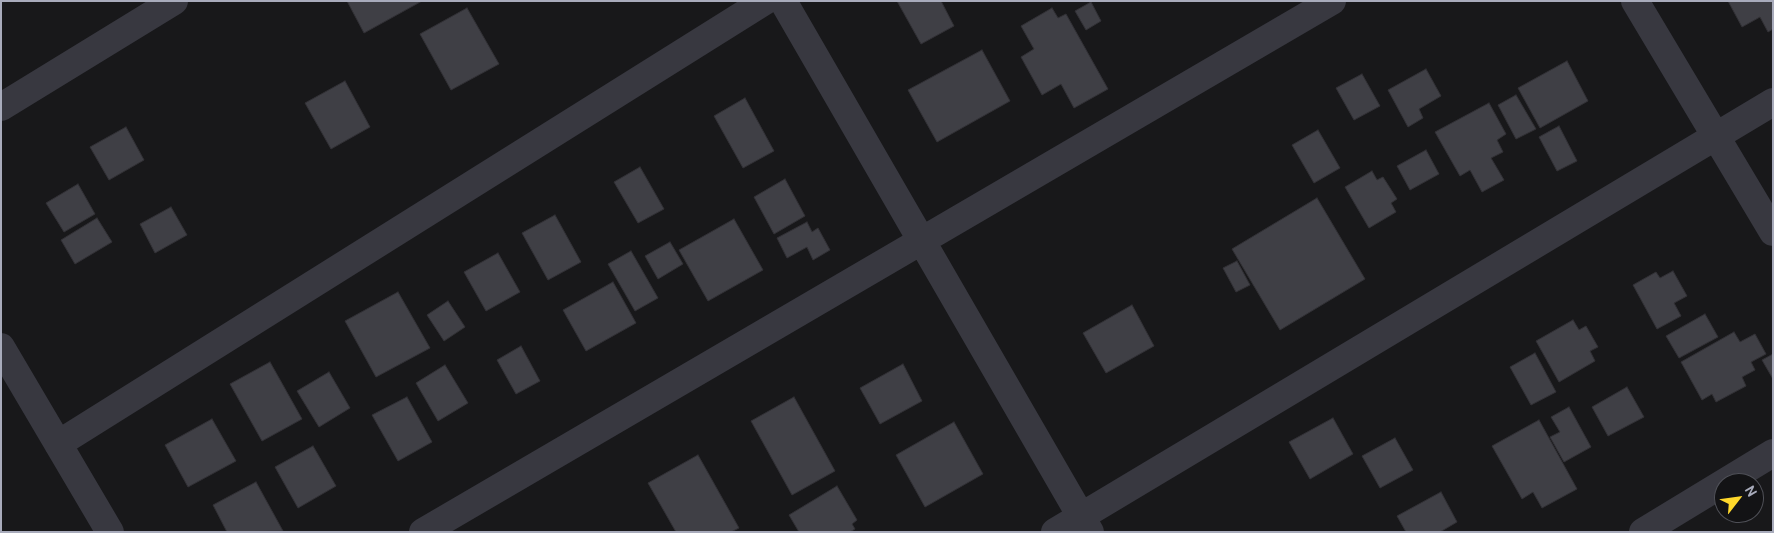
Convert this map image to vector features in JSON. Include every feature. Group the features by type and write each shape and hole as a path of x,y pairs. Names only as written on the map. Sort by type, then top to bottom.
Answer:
{"street":[{"path":"1,107 174,1"},
{"path":"58,444 765,1"},
{"path":"783,1 1085,524"},
{"path":"423,532 1332,1"},
{"path":"1635,1 1773,232"},
{"path":"1056,532 1085,524 1715,135 1773,102"},
{"path":"1,347 110,532"},
{"path":"1643,532 1773,453"}],"building":[{"path":"347,1 422,1 364,33"},
{"path":"897,1 941,1 954,26 921,44"},
{"path":"1728,1 1773,1 1773,29 1768,32 1760,17 1742,27"},
{"path":"1091,2 1101,21 1086,30 1075,11"},
{"path":"467,8 499,64 451,90 420,34"},
{"path":"1052,8 1058,18 1066,14 1108,89 1074,108 1061,84 1042,95 1021,57 1034,49 1021,26"},
{"path":"982,50 1010,101 937,142 908,90"},
{"path":"1567,61 1588,101 1540,128 1518,88"},
{"path":"1426,69 1441,96 1419,109 1423,118 1408,127 1388,90"},
{"path":"1362,74 1380,106 1354,120 1336,88"},
{"path":"345,81 370,127 331,149 305,103"},
{"path":"1516,95 1536,129 1516,139 1498,105"},
{"path":"745,98 774,151 743,168 714,116"},
{"path":"1489,103 1506,134 1497,140 1503,152 1491,158 1504,180 1482,192 1470,170 1460,176 1435,132"},
{"path":"1559,126 1577,161 1557,171 1539,137"},
{"path":"126,127 144,160 109,180 90,147"},
{"path":"1318,130 1340,168 1314,183 1292,145"},
{"path":"1426,150 1439,174 1410,190 1397,166"},
{"path":"640,167 664,209 638,223 614,182"},
{"path":"1372,171 1377,180 1383,177 1397,199 1391,203 1396,212 1369,228 1345,187"},
{"path":"785,179 805,216 774,234 754,197"},
{"path":"78,184 95,214 64,232 46,203"},
{"path":"1317,198 1365,279 1280,330 1232,249"},
{"path":"171,207 187,235 155,253 140,224"},
{"path":"555,215 581,262 548,280 522,233"},
{"path":"97,218 112,242 75,264 61,240"},
{"path":"734,219 763,270 708,301 679,250"},
{"path":"807,222 812,232 818,228 830,250 813,260 807,247 787,258 777,238"},
{"path":"670,242 683,264 658,279 645,256"},
{"path":"631,251 658,298 635,311 608,264"},
{"path":"498,253 520,292 486,311 464,272"},
{"path":"1237,261 1250,285 1236,292 1223,268"},
{"path":"1673,271 1687,296 1674,303 1681,316 1657,329 1633,285 1656,272 1660,278"},
{"path":"613,282 636,323 586,351 563,310"},
{"path":"398,292 430,348 376,377 345,321"},
{"path":"448,301 465,327 444,341 427,315"},
{"path":"1132,305 1154,346 1106,373 1083,333"},
{"path":"1705,314 1718,337 1679,358 1666,336"},
{"path":"1573,320 1579,330 1586,326 1598,347 1590,351 1595,361 1559,382 1536,341"},
{"path":"1734,332 1740,342 1755,334 1766,354 1751,362 1755,370 1742,377 1746,386 1716,402 1712,394 1702,400 1681,362"},
{"path":"521,346 540,381 516,394 497,360"},
{"path":"1535,353 1556,392 1531,405 1510,367"},
{"path":"1773,354 1773,379 1762,360"},
{"path":"270,362 302,419 262,441 230,384"},
{"path":"903,364 922,401 880,424 860,388"},
{"path":"445,365 468,403 438,421 416,383"},
{"path":"329,372 350,408 319,427 297,391"},
{"path":"1627,387 1644,417 1608,436 1592,407"},
{"path":"407,397 432,442 398,461 372,415"},
{"path":"794,397 835,471 792,495 751,421"},
{"path":"1569,407 1591,447 1564,462 1550,437 1560,432 1551,417"},
{"path":"1333,418 1353,454 1310,479 1289,442"},
{"path":"212,419 236,461 188,487 165,445"},
{"path":"1539,420 1577,489 1542,508 1533,492 1522,499 1492,446"},
{"path":"954,422 983,474 925,507 896,455"},
{"path":"1395,438 1413,470 1380,488 1362,456"},
{"path":"313,446 336,486 298,508 275,467"},
{"path":"698,455 739,528 731,532 676,532 648,483"},
{"path":"256,482 283,531 227,532 213,505"},
{"path":"837,486 857,520 852,524 855,529 850,532 799,532 789,515"},
{"path":"1441,492 1457,522 1440,532 1406,532 1397,516"}]}
